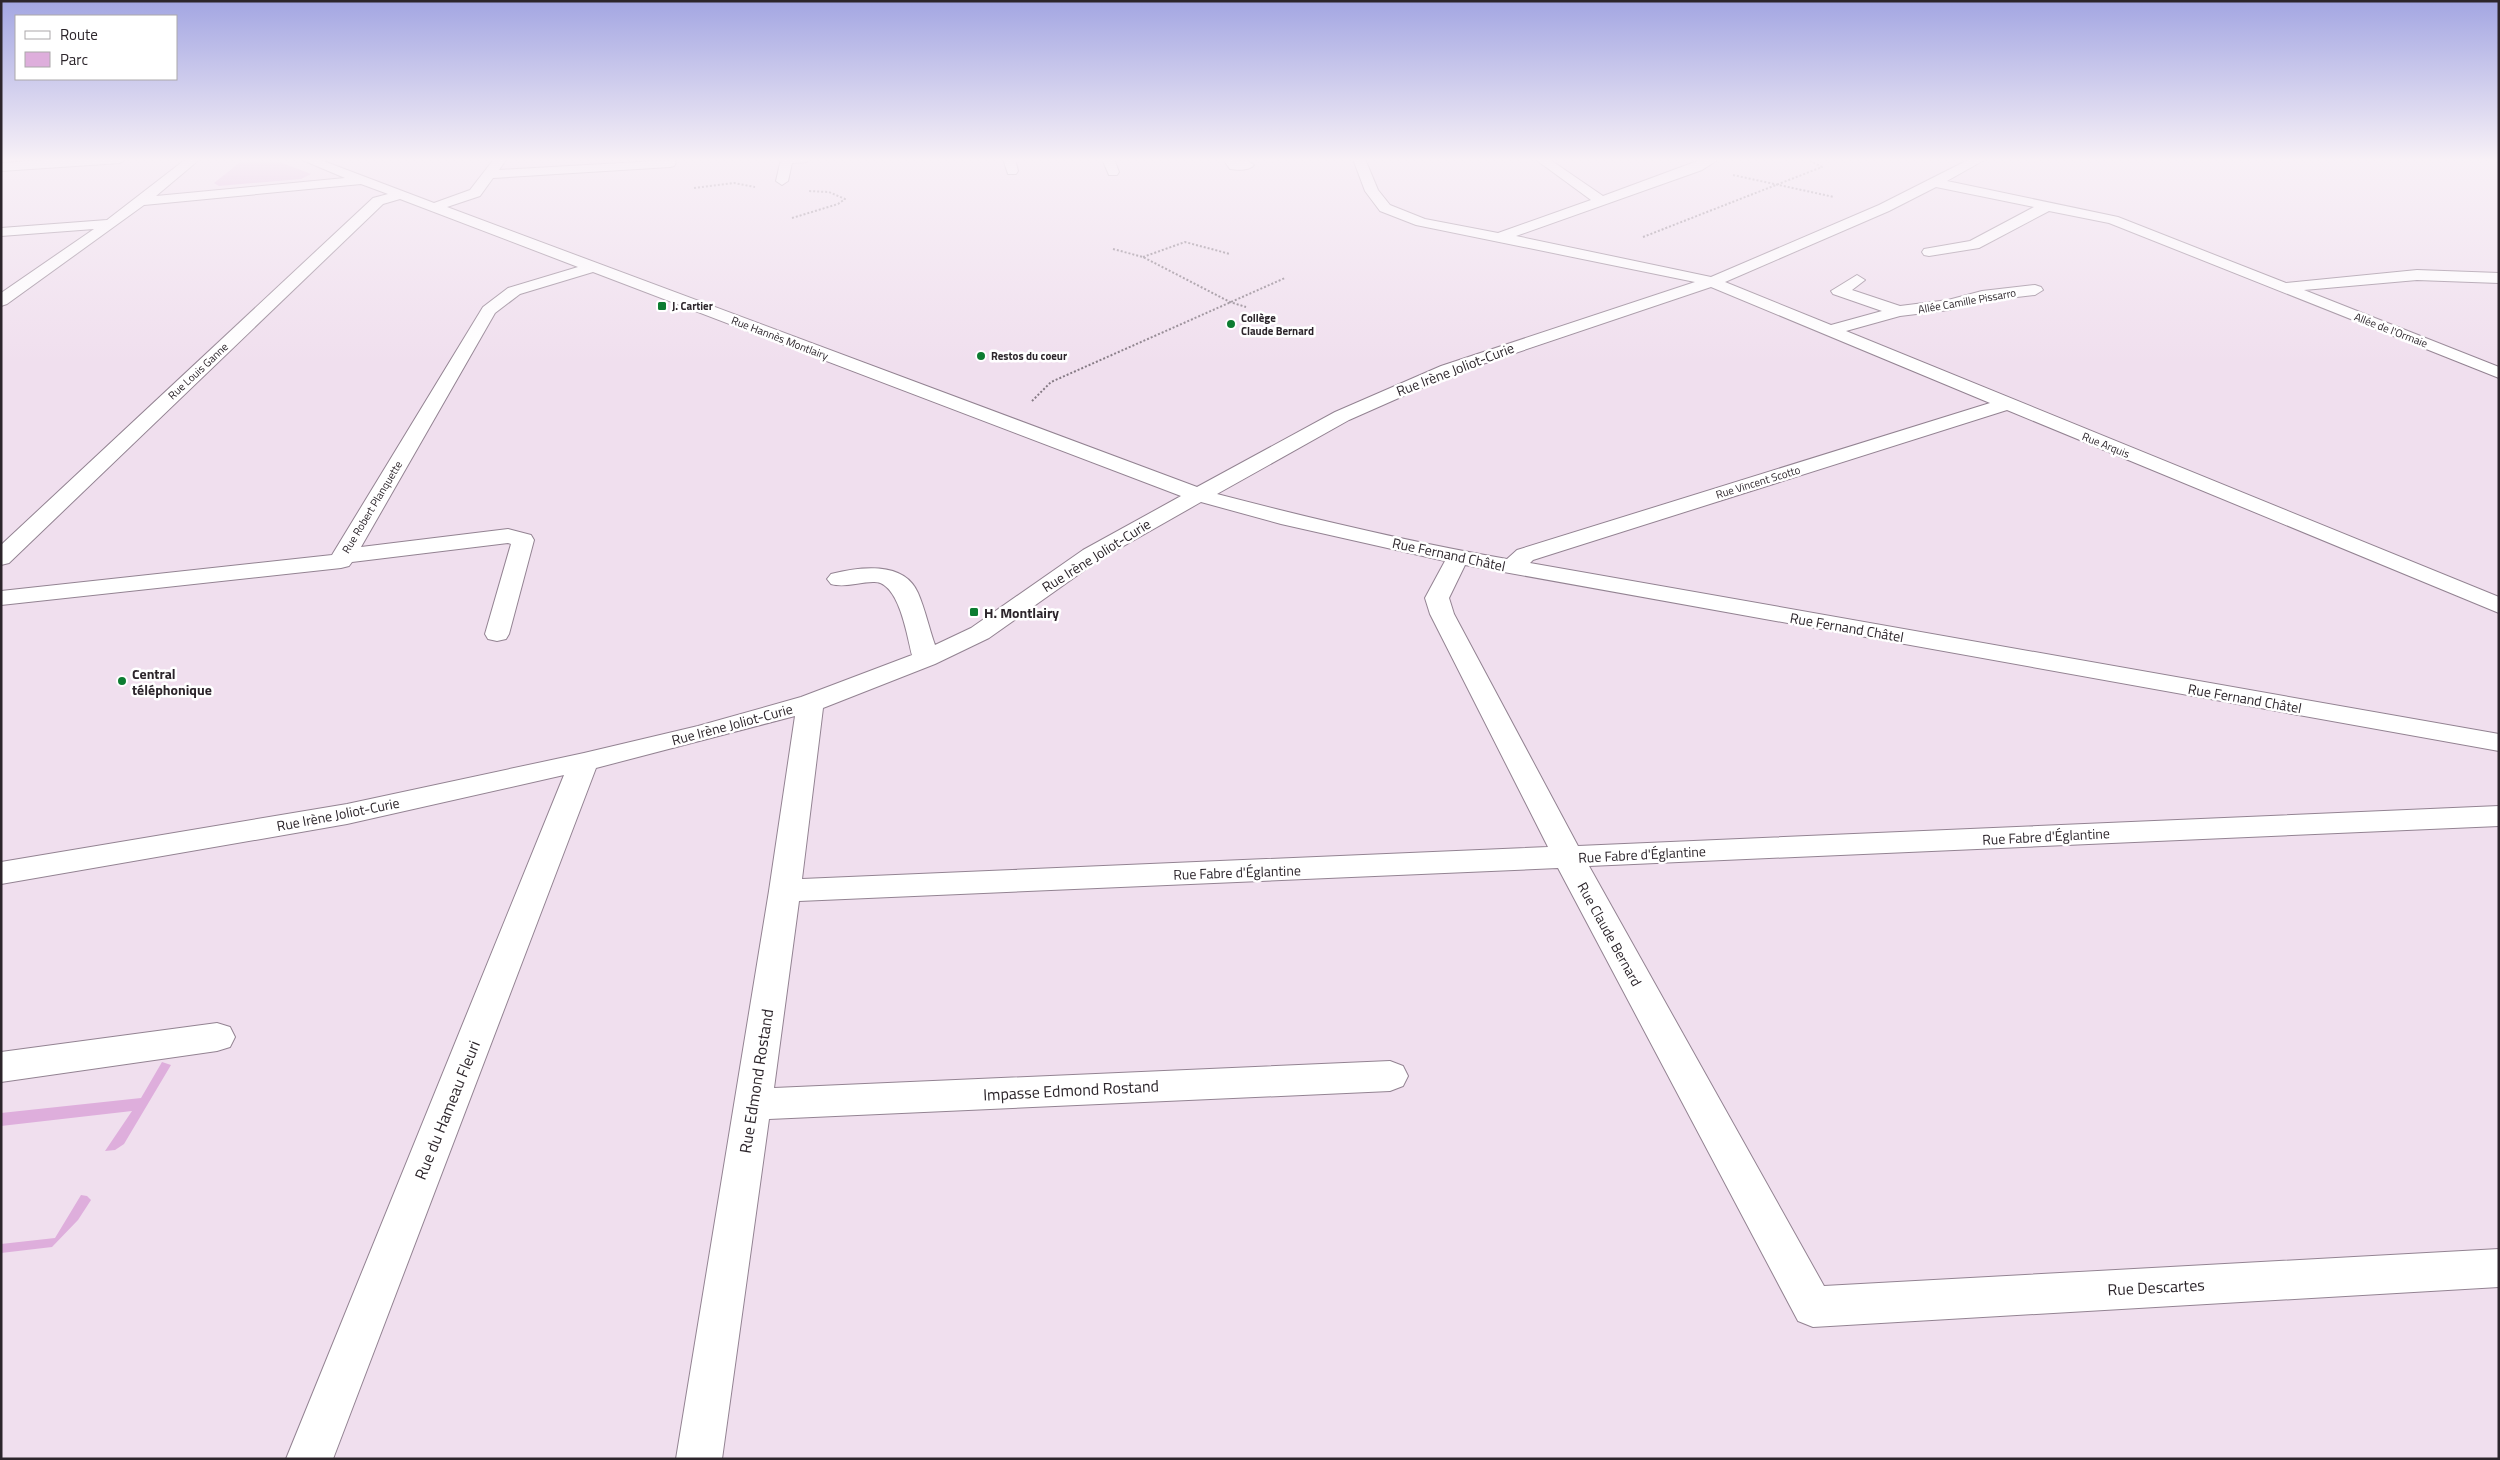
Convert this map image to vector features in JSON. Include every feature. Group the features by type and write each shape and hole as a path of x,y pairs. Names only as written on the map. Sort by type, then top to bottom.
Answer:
{"street":[{"path":"1,232 68,227"},
{"path":"1,301 107,227"},
{"name":"Rue Louis Ganne","path":"1,558 350,227"},
{"name":"Rue Hannès Montlairy","path":"487,227 1198,495"},
{"name":"Rue Arquis","path":"1446,227 1673,272 1712,282 2499,606"},
{"path":"1497,238 1528,227"},
{"name":"Rue Irène Joliot-Curie","path":"1,873 152,849 347,814 584,762 810,704 926,659 980,632 1091,555 1146,522 1342,416 1447,370 1712,282 1840,227"},
{"path":"1929,252 1974,245 2007,227"},
{"name":"Allée de l'Ormaie","path":"2131,227 2499,373"},
{"name":"Rue Robert Planquette","path":"1,598 341,561 489,310 514,291 594,268"},
{"name":"Allée de l'Ormaie","path":"2282,288 2417,275 2499,278"},
{"name":"Allée Camille Pissarro","path":"1856,280 1839,291 1898,311"},
{"name":"Allée Camille Pissarro","path":"1829,331 1898,311 1949,305 1982,296 2035,290"},
{"name":"Rue Vincent Scotto","path":"1512,567 1525,555 2007,404"},
{"name":"Rue Fernand Châtel","path":"1198,495 1281,517 1458,557 2499,744"},
{"path":"343,556 508,536 523,540 497,634"},
{"name":"Rue Claude Bernard","path":"1458,557 1437,598 1442,614 1568,857 1813,1307"},
{"path":"839,579 877,574 892,579 906,592 926,659"},
{"name":"Rue Edmond Rostand","path":"699,1459 785,891 810,704"},
{"name":"Rue du Hameau Fleuri","path":"309,1459 584,762"},
{"name":"Rue Fabre d'Églantine","path":"785,891 2499,816"},
{"path":"1,1067 217,1038"},
{"name":"Impasse Edmond Rostand","path":"753,1104 1390,1076"},
{"name":"Rue Descartes","path":"1813,1307 2499,1268"}],"path":[{"path":"1593,257 1670,227"},
{"path":"1143,257 1185,242 1230,254"},
{"path":"1114,249 1143,257 1230,302 1246,307"},
{"path":"993,418 1035,400 1051,382 1285,278"}],"green space":[{"path":"162,1062 171,1065 124,1144 115,1150 105,1151 132,1111 1,1126 1,1113 141,1098"},
{"path":"81,1195 87,1196 91,1200 78,1220 52,1247 1,1253 1,1244 55,1238"}],"place":[{"name":"J. Cartier","path":"662,306"},
{"name":"Collège Claude Bernard","path":"1231,324"},
{"name":"Restos du coeur","path":"981,356"},
{"name":"H. Montlairy","path":"974,612"},
{"name":"Central téléphonique","path":"122,681"}]}
